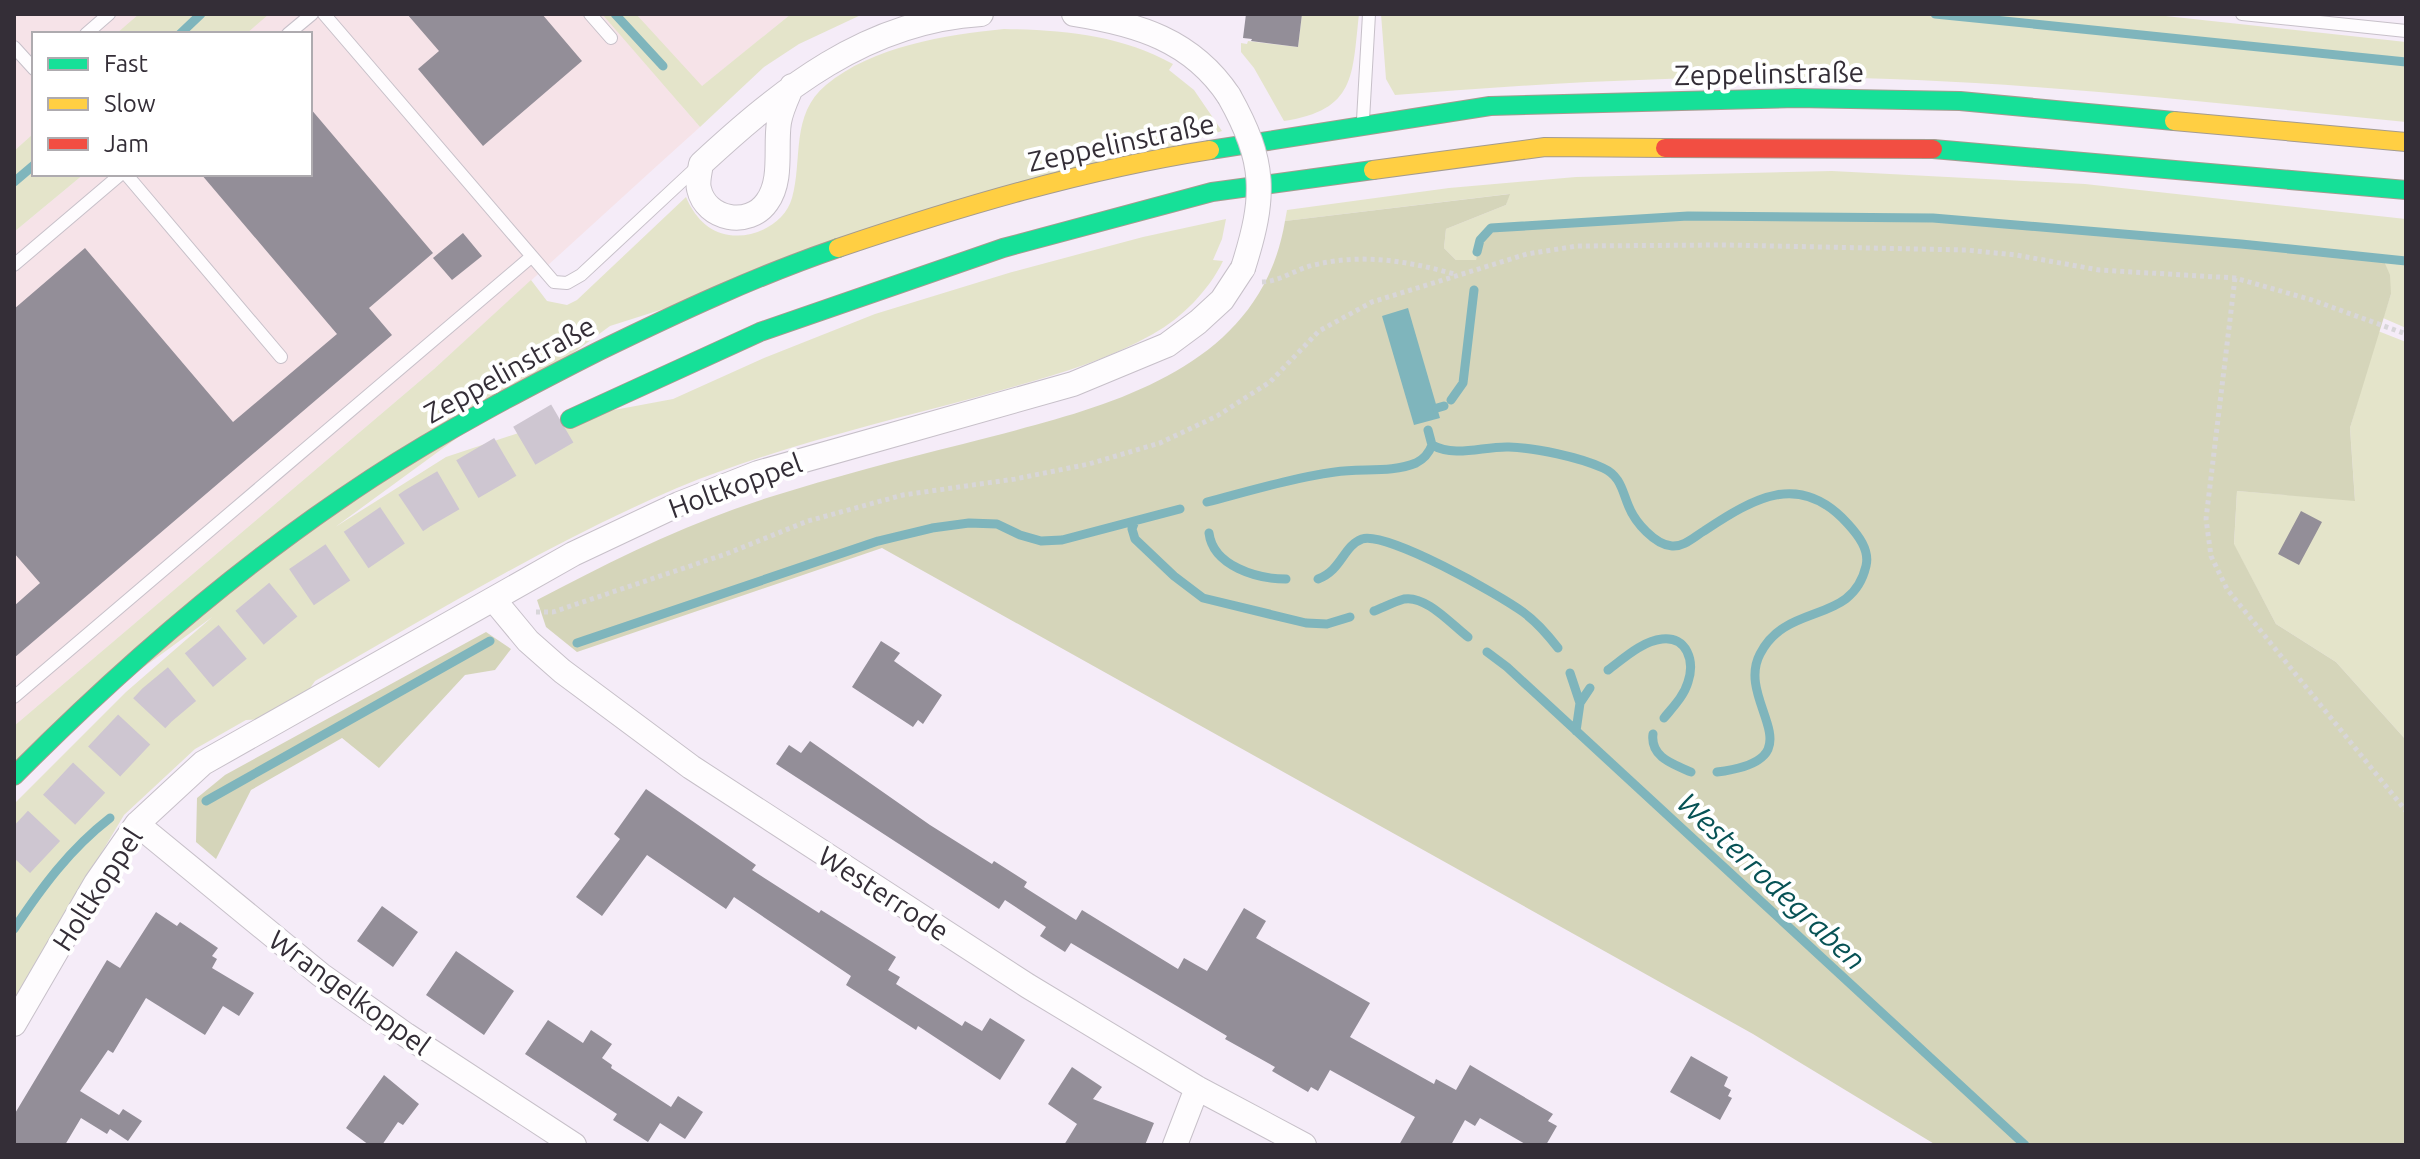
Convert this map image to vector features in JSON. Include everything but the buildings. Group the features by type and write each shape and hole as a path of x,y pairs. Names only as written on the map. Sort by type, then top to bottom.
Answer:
{"highway":[{"name":"Zeppelinstraße","path":"14,776 80,709 135,660 205,601 320,513 372,478 528,387 622,339 804,260 939,214 1031,189 1164,158 1490,106 1825,99 1960,101 2406,142"},
{"path":"570,419 760,332 1018,244 1212,192 1545,147 1955,149 2406,190"}],"street":[{"path":"792,86 779,120 775,187 766,205 740,218 732,219 716,213 698,188 701,164 748,120 792,86 850,50 894,32 981,14"},
{"name":"Holtkoppel","path":"14,1024 96,883 137,824 203,763 498,606 573,554 679,504 758,473 1073,384 1124,365 1167,345 1222,300 1243,268 1254,235 1259,178 1257,158 1241,117 1216,77 1179,47 1131,25 1074,14"},
{"name":"Westerrode","path":"498,606 528,641 562,671 691,767 1028,986 1197,1088 1304,1145"},
{"name":"Wrangelkoppel","path":"137,824 321,975 574,1145"},
{"path":"1175,1145 1197,1088"}],"lane":[{"path":"88,32 109,14"},
{"path":"290,32 312,14"},
{"path":"324,14 554,282 567,283 581,275 701,164"},
{"path":"590,14 611,38"},
{"path":"1362,127 1369,14"},
{"path":"2242,14 2406,31"},
{"path":"14,47 32,67"},
{"path":"14,265 122,176"},
{"path":"126,176 281,357"},
{"path":"14,697 531,257"}],"path":[{"path":"498,606 553,612 726,554 808,521 903,495 1015,479 1089,464 1160,443 1217,416 1270,382 1319,331 1372,302 1527,254 1577,246 1724,245 1966,250 2016,255 2099,270 2235,278 2312,300 2406,334"},
{"path":"1279,279 1305,267 1355,258 1396,260 1458,275"},
{"path":"2235,278 2206,519 2211,556 2227,589 2406,811"}],"shaded area":[{"path":"14,14 791,14 680,104 700,127 434,369 14,726 14,232 82,176 312,176 312,32 32,32 32,135 14,151"}],"green space":[{"path":"139,14 269,14 248,32 118,32"},
{"path":"602,14 636,14 702,86 791,14 863,14 799,44 764,67 700,127"},
{"path":"1302,14 1359,14 1354,55 1346,87 1338,99 1308,116 1284,121 1254,68 1241,52 1241,43 1247,44 1248,41 1298,47"},
{"path":"1381,14 2147,14 2406,42 2406,122 2039,87 1851,78 1656,79 1395,95 1386,79"},
{"path":"1004,29 1091,36 1153,54 1173,64 1169,70 1194,90 1222,131 610,326 14,762 14,726 434,369 531,280 547,301 567,305 577,300 686,197 703,222 721,233 739,236 759,232 776,222 788,207 795,183 802,124 815,97 826,85 865,61 887,52 934,39"},
{"path":"32,135 32,176 82,176 14,232 14,151"},
{"path":"1832,171 2085,184 2406,219 2406,328 2383,318 2391,294 1933,218 1688,216 1492,228 1485,233 1476,260 1456,260 1444,248 1446,229 1506,205 1509,194 1285,221 1287,210 1449,188 1576,177"},
{"path":"1510,194 1506,205 1446,229 1444,248 1456,260 1476,260 1480,240 1491,228 1688,216 1933,218 2383,259 2390,275 2391,294 2350,428 2355,501 2237,491 2234,544 2276,624 2336,662 2406,740 2406,1145 1936,1145 1753,1034 882,548 577,652 546,627 537,600 622,557 710,518 818,483 1064,417 1115,400 1163,379 1206,352 1242,317 1269,274 1285,221"},
{"path":"1226,219 1213,260 1223,261 1210,282 1174,320 1132,345 1045,378 788,449 677,488 538,555 448,605 315,681 301,701 268,719 246,720 195,749 124,815 14,1000 14,804 126,692 264,572 446,457 555,421 673,399 764,358 875,314 1012,272 1143,237"},
{"path":"2378,331 2406,342 2406,740 2336,662 2276,624 2234,545 2237,491 2355,500 2350,428"},
{"path":"486,632 511,649 495,670 465,675 379,768 342,738 251,790 216,859 196,842 197,798 225,775"}],"water":[{"path":"1408,308 1440,418 1414,425 1382,316"}],"waterway":[{"path":"182,32 201,14"},
{"path":"615,14 663,66"},
{"path":"1935,14 2406,62"},
{"path":"14,182 32,167"},
{"path":"1477,252 1480,240 1491,228 1688,216 1933,218 2406,261"},
{"path":"1451,400 1463,383 1474,290"},
{"path":"1437,408 1444,406"},
{"path":"1428,430 1432,445 1450,451 1520,448 1570,457 1603,468 1617,480 1641,526 1666,545 1685,543 1741,508 1777,495 1795,494 1812,498 1830,507 1852,528 1862,543 1867,560 1859,585 1847,598 1786,626 1772,637 1760,654 1755,673 1770,742 1764,755 1748,765 1717,772"},
{"path":"1207,502 1319,475 1407,466 1421,460 1432,445"},
{"path":"577,643 878,541 932,528 969,523 997,524 1041,541 1062,540 1180,509"},
{"name":"Westerrodegraben","path":"1135,521 1132,529 1135,539 1203,598 1306,623 1327,624 1350,617"},
{"path":"1209,533 1212,544 1227,562 1250,573 1286,579"},
{"path":"1318,579 1332,570 1356,542 1375,539 1418,554 1511,604 1533,620 1558,648"},
{"name":"Westerrodegraben","path":"1374,611 1404,599 1412,599 1430,606 1468,637"},
{"path":"1608,670 1633,651 1655,640 1671,639 1683,646 1689,658 1688,682 1681,697 1664,718"},
{"path":"206,801 490,641"},
{"name":"Westerrodegraben","path":"1487,652 1507,667 2025,1145"},
{"path":"1570,673 1580,703 1576,731"},
{"path":"1580,703 1590,688"},
{"path":"1653,734 1659,754 1670,763 1691,772"},
{"path":"14,929 58,869 110,818"}],"tunnel":[{"path":"14,858 157,705 284,599 418,508 570,419"}],"traffic: fast":[{"path":"1210,150 1490,106 1796,98 1960,101 2174,121"},
{"path":"1933,149 2406,190"},
{"path":"570,419 760,332 1003,248 1212,192 1373,170"},
{"path":"14,776 98,695 185,618 277,545 372,478 484,412 599,351 717,296 838,248"}],"traffic: slow":[{"path":"2174,121 2406,142"},
{"path":"1373,170 1545,147 1665,148"},
{"path":"838,248 1022,191 1115,168 1210,150"}],"traffic: jam":[{"path":"1665,148 1933,149"}]}
